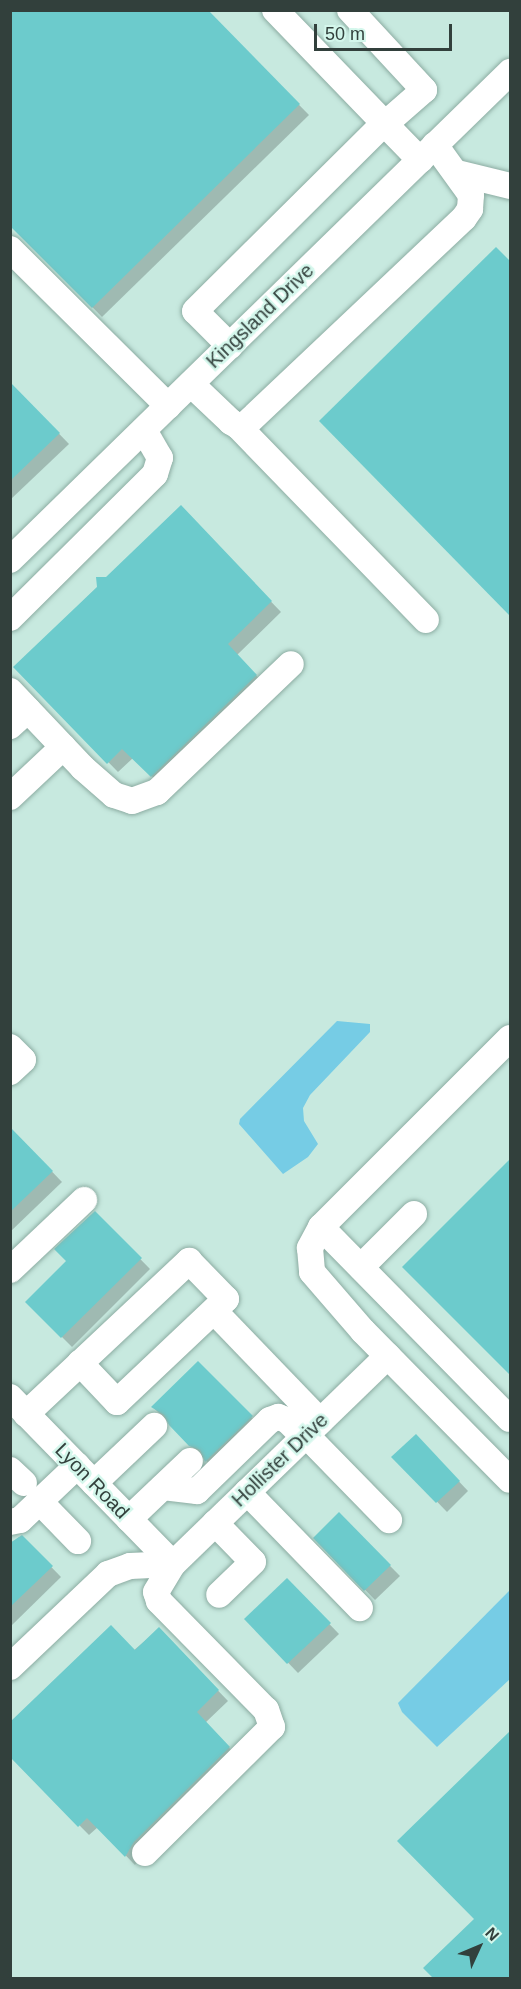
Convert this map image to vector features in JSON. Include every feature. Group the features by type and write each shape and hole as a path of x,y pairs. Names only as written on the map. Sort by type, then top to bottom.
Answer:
{"street":[{"path":"275,10 384,124 457,173 510,186"},
{"path":"230,346 195,311 384,124 424,90 350,10"},
{"name":"Kingsland Drive","path":"10,560 510,72"},
{"path":"238,426 254,419 464,218 470,208 471,195 457,173"},
{"path":"10,249 168,406"},
{"path":"191,384 238,426 426,620"},
{"path":"10,618 155,474 160,458 144,430"},
{"path":"10,691 19,718 63,747 114,795 132,801 157,792 291,664"},
{"path":"10,797 63,747"},
{"path":"510,1038 321,1227 310,1248 312,1272 388,1356 510,1480"},
{"path":"10,1047 23,1060 10,1072"},
{"path":"10,1270 84,1200"},
{"path":"361,1267 414,1214"},
{"path":"321,1227 510,1419"},
{"path":"17,1410 80,1363 189,1261 226,1299 117,1402 80,1363"},
{"path":"214,1311 310,1431 389,1520"},
{"name":"Hollister Drive","path":"145,1853 272,1727 266,1710 159,1601 156,1592 173,1564 388,1356"},
{"name":"Lyon Road","path":"17,1410 86,1474 173,1564"},
{"path":"163,1487 197,1491 270,1420 278,1417 310,1431"},
{"path":"25,1485 86,1474 154,1426"},
{"path":"129,1519 190,1461"},
{"path":"10,1522 20,1520 25,1485"},
{"path":"25,1485 78,1541"},
{"path":"247,1492 360,1608"},
{"path":"215,1523 253,1562 219,1595"},
{"path":"10,1667 108,1574 130,1566 173,1564"}],"water":[{"path":"337,1021 370,1024 370,1032 310,1095 303,1108 304,1121 318,1144 308,1157 283,1174 239,1124 240,1119"},
{"path":"510,1590 510,1679 437,1747 402,1712 398,1703"}],"building":[{"path":"10,10 208,10 300,104 92,308 10,226"},
{"path":"496,247 510,261 510,616 319,421"},
{"path":"10,382 60,433 10,481"},
{"path":"181,505 272,601 228,644 257,675 151,777 122,749 107,764 13,667 97,587 96,577 106,577"},
{"path":"10,1127 53,1171 10,1212"},
{"path":"510,1159 510,1375 402,1267"},
{"path":"95,1211 142,1258 61,1338 25,1302 66,1261 54,1249"},
{"path":"198,1361 253,1416 205,1462 200,1450 189,1446 169,1425 164,1415 151,1407"},
{"path":"416,1434 460,1481 436,1503 391,1457"},
{"path":"339,1512 391,1565 364,1591 313,1538"},
{"path":"22,1535 53,1566 10,1607 10,1543"},
{"path":"287,1578 331,1623 287,1664 244,1619"},
{"path":"111,1625 135,1650 159,1627 219,1690 197,1712 230,1747 134,1842 125,1857 87,1818 78,1827 10,1757 10,1722"},
{"path":"510,1731 510,1978 433,1978 423,1968 474,1919 397,1841"}]}
